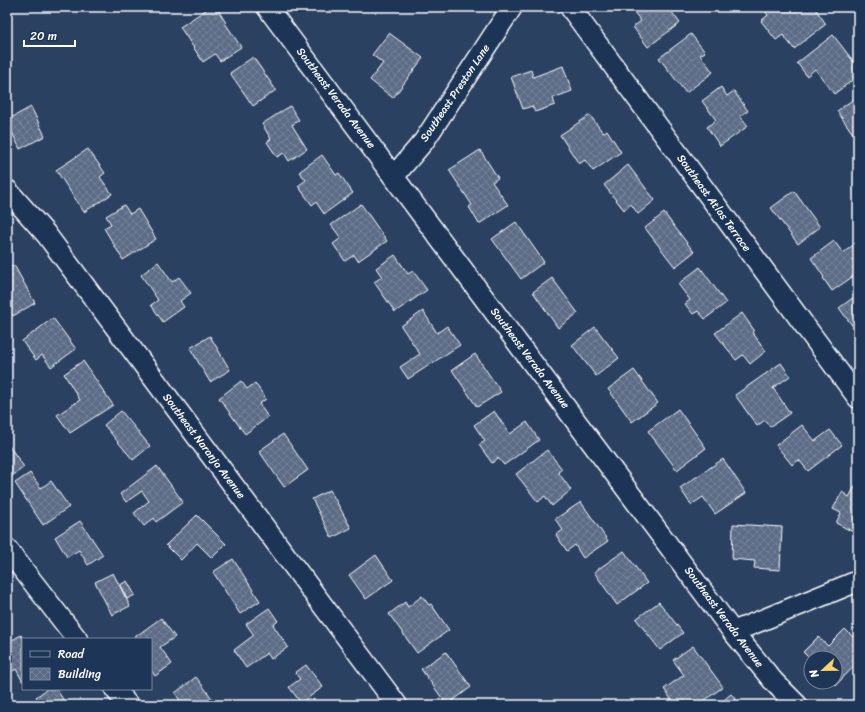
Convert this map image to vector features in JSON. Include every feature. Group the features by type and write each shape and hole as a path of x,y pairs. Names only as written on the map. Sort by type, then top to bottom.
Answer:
{"street":[{"name":"Southeast Verada Avenue","path":"267,7 733,632 774,682 797,705"},
{"name":"Southeast Preston Lane","path":"394,176 424,142 512,7"},
{"name":"Southeast Atlas Terrace","path":"570,7 858,398"},
{"name":"Southeast Naranja Avenue","path":"7,190 46,234 397,705"},
{"path":"7,549 77,638"},
{"path":"733,632 858,581"},
{"path":"116,690 128,705"}],"building":[{"path":"210,7 216,7 241,47 220,61 215,54 203,62 180,27"},
{"path":"630,7 668,7 680,23 648,47 633,27 641,21"},
{"path":"796,7 799,10 803,7 814,7 826,24 794,49 783,35 776,40 761,21 768,15 763,8"},
{"path":"389,33 423,58 393,98 370,80 383,63 372,55"},
{"path":"691,34 705,52 700,55 713,72 686,93 659,58"},
{"path":"833,35 858,67 858,76 834,94 815,69 807,76 797,63"},
{"path":"253,57 276,90 253,106 230,73"},
{"path":"563,66 572,91 553,98 555,105 535,112 532,106 523,109 511,77 531,70 533,77"},
{"path":"721,87 727,96 734,91 748,111 740,116 748,126 720,146 707,127 716,120 702,101"},
{"path":"858,96 858,141 837,111"},
{"path":"290,106 299,120 292,125 307,149 289,161 284,153 277,157 267,142 271,139 262,124"},
{"path":"31,107 45,136 20,149 7,120"},
{"path":"590,115 603,133 607,130 621,152 593,171 585,160 579,164 560,135"},
{"path":"88,149 105,173 100,177 112,194 84,212 56,170"},
{"path":"480,150 498,178 492,182 508,205 479,224 469,207 472,205 449,170"},
{"path":"322,155 336,175 339,173 353,193 324,214 316,202 312,205 298,186 306,180 299,172"},
{"path":"628,165 655,200 638,214 631,204 624,210 604,185"},
{"path":"794,191 820,227 798,244 771,208"},
{"path":"361,204 387,241 358,261 354,255 345,261 333,244 341,238 331,225"},
{"path":"124,205 130,214 138,209 156,239 123,260 104,228 111,224 106,216"},
{"path":"664,213 694,252 675,267 645,228"},
{"path":"516,222 544,262 521,279 492,239"},
{"path":"834,241 843,253 856,243 858,246 858,273 832,291 811,258"},
{"path":"395,255 408,274 413,271 427,290 395,312 374,282 382,277 376,268"},
{"path":"158,262 172,282 179,277 191,293 180,301 184,307 163,322 151,305 158,300 141,275"},
{"path":"14,265 35,303 13,316 7,305 7,269"},
{"path":"700,267 726,303 705,319 698,311 693,314 685,304 690,300 678,284"},
{"path":"552,278 578,313 558,328 533,292"},
{"path":"858,294 858,333 839,308"},
{"path":"423,311 437,333 447,326 460,345 408,379 400,367 420,354 401,326"},
{"path":"742,313 754,330 752,332 766,351 750,364 743,355 736,360 715,333"},
{"path":"53,318 76,349 51,367 42,355 36,360 22,341"},
{"path":"595,327 619,358 596,376 572,345"},
{"path":"210,336 230,370 210,382 190,348"},
{"path":"475,354 501,392 477,407 452,370"},
{"path":"83,361 113,405 70,433 57,415 80,400 64,374"},
{"path":"781,363 790,376 773,388 790,413 770,427 765,420 757,426 735,395"},
{"path":"634,370 658,403 632,422 608,389"},
{"path":"241,381 247,389 255,383 266,399 259,404 268,417 245,434 219,398"},
{"path":"678,409 706,448 677,470 648,431"},
{"path":"121,411 150,446 133,460 104,425"},
{"path":"494,411 510,434 527,422 539,440 504,465 498,458 492,463 479,445 485,441 474,425"},
{"path":"802,425 815,441 830,430 842,445 808,471 799,460 792,465 776,445"},
{"path":"283,434 308,470 284,487 259,451"},
{"path":"7,443 24,467 7,480"},
{"path":"547,450 562,469 558,472 571,490 552,506 545,496 538,502 516,474"},
{"path":"723,459 746,493 715,514 703,497 691,505 680,488"},
{"path":"157,466 183,502 156,522 154,518 144,526 134,513 149,501 142,491 126,502 120,494"},
{"path":"30,473 41,488 51,481 69,507 43,525 15,483"},
{"path":"858,481 857,534 836,523 841,513 833,509 842,492 849,497"},
{"path":"330,490 351,528 332,538 312,499"},
{"path":"581,502 608,541 583,558 575,545 567,551 556,535 563,530 555,519"},
{"path":"197,515 226,544 212,558 197,543 181,560 166,545"},
{"path":"80,521 103,555 88,565 79,550 67,557 55,537"},
{"path":"733,524 782,527 780,570 754,568 755,561 732,559"},
{"path":"624,551 647,583 617,605 594,572"},
{"path":"376,555 393,580 366,599 349,575"},
{"path":"233,559 260,601 240,614 213,572"},
{"path":"113,573 130,606 112,615 95,582"},
{"path":"127,581 135,595 127,599 120,585"},
{"path":"422,596 429,605 431,604 449,630 417,653 389,614 405,602 408,607"},
{"path":"659,602 683,633 660,650 636,619"},
{"path":"269,608 278,621 273,625 288,647 271,659 267,653 246,668 234,650 254,635 246,624"},
{"path":"161,618 175,637 160,647 172,664 155,676 152,672 152,638 133,638"},
{"path":"845,629 858,642 858,662 843,678 843,650 805,650 818,637 828,646"},
{"path":"21,635 22,638 22,680 16,669 7,674 7,643"},
{"path":"693,646 723,687 698,705 675,705 664,689 684,675 673,660"},
{"path":"446,652 471,687 447,705 421,669"},
{"path":"306,665 323,687 301,703 289,687 300,679 295,673"},
{"path":"196,677 217,705 183,705 175,693"},
{"path":"46,690 57,690 67,705 41,705 36,697"},
{"path":"731,694 741,705 718,705"}]}
